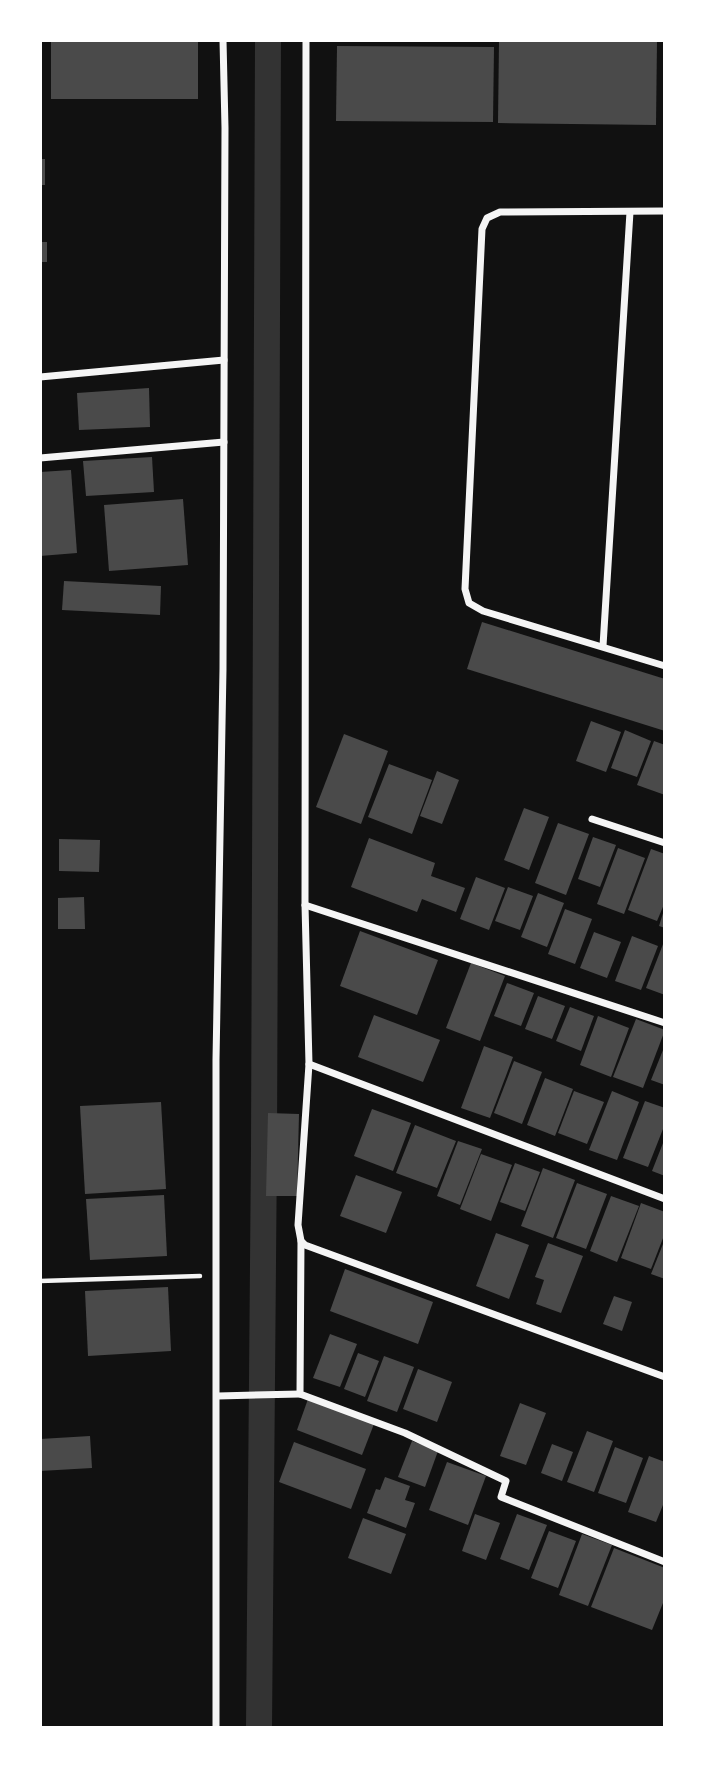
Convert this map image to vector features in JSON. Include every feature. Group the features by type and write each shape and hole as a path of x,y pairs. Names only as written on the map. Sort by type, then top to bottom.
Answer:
{"street":[{"path":"216,1728 216,1060 223,683 223,40"},
{"path":"300,1394 301,1241 298,1225 309,1064 305,905 306,40"},
{"path":"665,211 500,212 486,218 482,229 465,589 469,603 483,611 665,666"},
{"path":"603,646 630,212"},
{"path":"40,377 224,360"},
{"path":"40,458 224,442"},
{"path":"592,819 665,843"},
{"path":"305,905 665,1023"},
{"path":"309,1064 665,1199"},
{"path":"301,1241 665,1377"},
{"path":"218,1396 300,1394 405,1433 506,1480 501,1497 665,1562"}],"path":[{"path":"40,1281 217,1275"}],"building":[{"path":"51,40 198,40 198,99 51,99"},
{"path":"499,40 657,40 656,125 498,123"},
{"path":"337,46 494,47 493,122 336,121"},
{"path":"40,159 45,159 45,185 40,185"},
{"path":"40,242 47,242 47,262 40,262"},
{"path":"149,388 150,427 79,430 77,393"},
{"path":"152,457 154,492 86,496 83,461"},
{"path":"71,470 77,553 40,556 40,472"},
{"path":"183,499 188,565 109,571 104,505"},
{"path":"64,581 161,586 160,615 62,610"},
{"path":"482,622 665,679 665,731 467,669"},
{"path":"591,721 621,732 606,772 576,761"},
{"path":"625,730 651,741 637,777 611,768"},
{"path":"344,734 388,751 361,824 316,807"},
{"path":"654,741 665,745 665,795 637,785"},
{"path":"389,764 432,780 412,834 368,817"},
{"path":"437,771 459,780 442,824 420,816"},
{"path":"524,808 549,817 529,870 504,860"},
{"path":"558,823 589,834 566,895 535,883"},
{"path":"593,837 616,845 600,887 578,879"},
{"path":"369,838 435,863 431,876 465,888 456,912 422,899 417,912 351,887"},
{"path":"59,839 100,840 99,872 59,871"},
{"path":"618,848 645,858 624,914 597,904"},
{"path":"651,849 665,854 665,902 657,921 628,910"},
{"path":"476,877 505,888 489,930 460,919"},
{"path":"508,887 533,896 520,930 495,921"},
{"path":"538,893 564,903 547,947 521,937"},
{"path":"84,897 85,929 58,929 58,898"},
{"path":"565,909 592,919 575,964 548,954"},
{"path":"665,910 665,928 659,926"},
{"path":"360,931 438,960 417,1015 340,986"},
{"path":"594,932 621,942 607,978 580,968"},
{"path":"632,936 658,946 641,990 615,981"},
{"path":"665,939 665,995 646,988"},
{"path":"471,963 505,976 480,1041 446,1028"},
{"path":"507,983 534,993 521,1026 494,1016"},
{"path":"538,996 565,1006 552,1039 525,1029"},
{"path":"570,1007 594,1016 581,1051 556,1041"},
{"path":"374,1015 440,1040 423,1082 358,1057"},
{"path":"598,1016 629,1028 611,1077 580,1065"},
{"path":"636,1019 665,1030 643,1088 613,1077"},
{"path":"665,1045 665,1085 651,1080"},
{"path":"484,1046 513,1057 490,1118 461,1108"},
{"path":"514,1061 542,1072 522,1124 494,1113"},
{"path":"545,1078 573,1089 555,1136 527,1125"},
{"path":"574,1091 604,1102 587,1144 558,1133"},
{"path":"612,1091 639,1102 617,1160 589,1150"},
{"path":"645,1101 665,1108 665,1124 648,1167 623,1158"},
{"path":"161,1102 166,1189 85,1194 80,1106"},
{"path":"372,1109 411,1123 393,1171 354,1156"},
{"path":"268,1113 299,1114 297,1196 266,1196"},
{"path":"415,1125 456,1141 437,1188 396,1173"},
{"path":"665,1138 665,1176 652,1171"},
{"path":"458,1141 482,1149 460,1205 437,1196"},
{"path":"481,1154 512,1165 491,1221 460,1209"},
{"path":"515,1163 540,1172 525,1211 500,1202"},
{"path":"543,1168 575,1180 553,1238 521,1226"},
{"path":"356,1175 402,1192 386,1233 340,1216"},
{"path":"577,1183 607,1194 586,1249 556,1238"},
{"path":"164,1195 167,1256 90,1260 86,1199"},
{"path":"611,1196 639,1206 617,1262 590,1251"},
{"path":"641,1203 665,1212 665,1233 651,1269 621,1258"},
{"path":"496,1233 529,1245 509,1299 476,1286"},
{"path":"665,1239 665,1279 651,1274"},
{"path":"548,1243 583,1256 561,1313 536,1304 544,1280 535,1277"},
{"path":"345,1269 433,1302 418,1344 330,1311"},
{"path":"168,1287 171,1351 88,1356 85,1291"},
{"path":"614,1296 632,1302 622,1331 603,1324"},
{"path":"330,1334 357,1344 340,1387 313,1378"},
{"path":"358,1353 379,1361 365,1397 344,1389"},
{"path":"384,1356 414,1367 397,1412 367,1401"},
{"path":"418,1369 452,1382 437,1422 403,1409"},
{"path":"308,1399 374,1424 362,1455 297,1430"},
{"path":"520,1403 546,1413 526,1465 500,1456"},
{"path":"587,1431 613,1441 594,1492 567,1482"},
{"path":"90,1436 92,1468 40,1471 40,1439"},
{"path":"412,1441 438,1451 425,1487 398,1477"},
{"path":"294,1442 366,1469 351,1509 279,1482"},
{"path":"552,1444 573,1452 562,1481 541,1473"},
{"path":"615,1447 643,1458 626,1503 598,1493"},
{"path":"649,1456 665,1462 665,1500 656,1522 628,1512"},
{"path":"447,1462 486,1476 468,1525 429,1510"},
{"path":"385,1477 410,1486 405,1500 415,1503 406,1528 367,1513 376,1489 380,1490"},
{"path":"475,1514 500,1523 486,1560 462,1551"},
{"path":"517,1514 547,1525 529,1570 500,1559"},
{"path":"363,1518 406,1534 391,1574 348,1558"},
{"path":"549,1531 576,1541 558,1588 531,1578"},
{"path":"582,1534 612,1545 588,1606 559,1595"},
{"path":"614,1548 665,1568 665,1598 652,1630 591,1607"}],"waterway":[{"path":"259,1728 268,40"}]}
